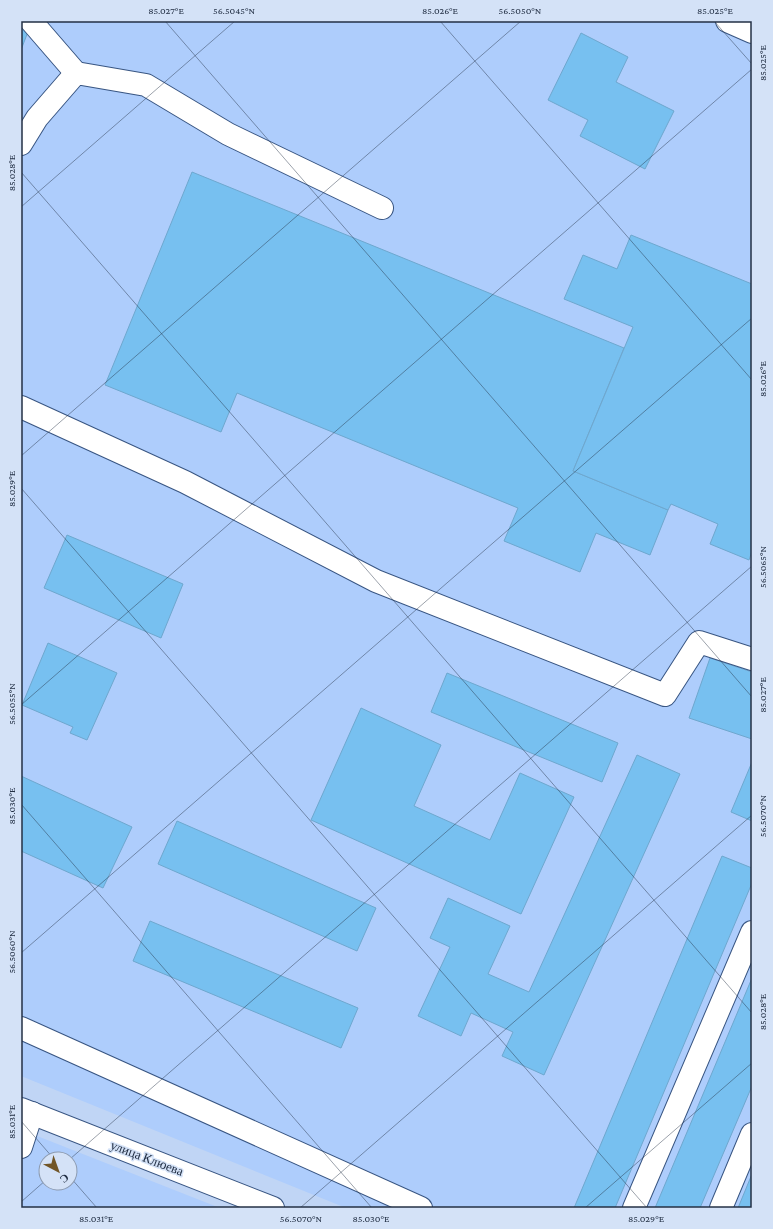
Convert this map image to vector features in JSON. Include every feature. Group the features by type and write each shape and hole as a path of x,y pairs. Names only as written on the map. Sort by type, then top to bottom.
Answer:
{"main road":[{"path":"31,21 76,73 146,85 228,134 382,208"},
{"path":"727,21 752,32"},
{"path":"21,144 38,118 76,73"},
{"path":"21,407 185,482 376,581 665,695 700,642 752,659"},
{"path":"634,1208 752,932"},
{"path":"21,1028 421,1208"},
{"path":"21,1147 27,1111"},
{"name":"улица Клюева","path":"27,1111 273,1208"},
{"path":"721,1208 752,1134"}],"shaded area":[{"path":"21,21 752,21 752,1208 346,1208 21,1076"},
{"path":"21,1130 75,1151 38,1151 38,1191 78,1191 78,1152 220,1208 21,1208"}],"building":[{"path":"21,26 29,29 21,50"},
{"path":"581,33 628,57 616,82 674,111 645,169 580,136 588,120 548,100"},
{"path":"192,172 624,348 573,471 668,510 650,555 596,533 580,572 504,541 518,508 237,393 221,432 105,385"},
{"path":"631,235 752,284 752,551 749,560 710,544 718,524 671,504 668,510 573,471 633,327 564,299 583,255 617,269"},
{"path":"67,535 183,584 161,638 44,588"},
{"path":"48,643 117,673 87,740 70,733 73,727 22,705"},
{"path":"710,658 752,672 752,739 689,718"},
{"path":"447,673 618,743 602,782 431,712"},
{"path":"361,708 441,745 414,806 490,840 520,773 574,797 521,914 311,820"},
{"path":"637,755 680,774 544,1075 502,1056 513,1032 471,1013 461,1036 418,1016 450,947 430,938 448,898 510,926 488,974 529,992"},
{"path":"752,762 752,821 731,812"},
{"path":"21,776 132,827 103,888 21,851"},
{"path":"177,821 376,908 357,951 158,864"},
{"path":"722,856 752,868 752,883 615,1208 574,1208"},
{"path":"150,921 358,1008 341,1048 133,961"},
{"path":"752,978 752,1086 700,1208 655,1208"},
{"path":"752,1174 752,1208 738,1208"}]}
